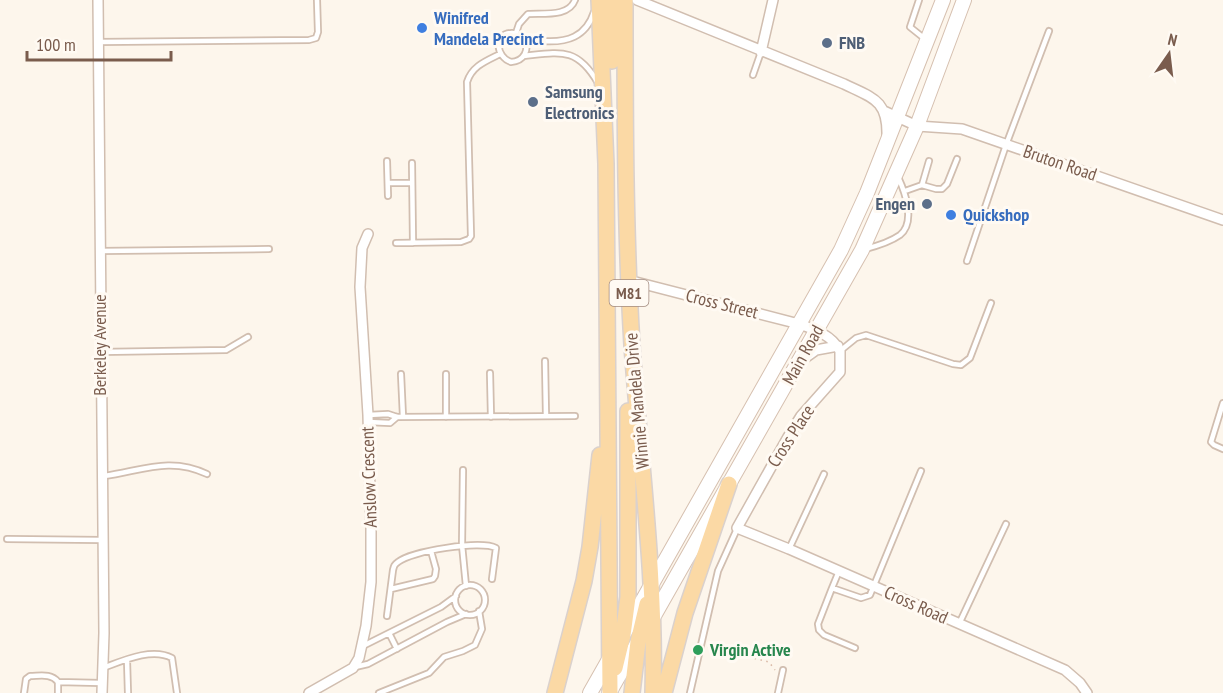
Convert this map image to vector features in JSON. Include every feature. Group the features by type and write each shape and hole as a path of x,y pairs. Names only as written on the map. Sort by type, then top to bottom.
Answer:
{"main road":[{"name":"Winnie Mandela Drive","path":"598,0 606,164 609,692"},
{"path":"606,164 612,153 611,6 613,0"},
{"name":"Winnie Mandela Drive","path":"624,0 628,280 652,586 653,693"},
{"name":"Main Road","path":"609,692 862,250 917,126 964,0"},
{"name":"Main Road","path":"590,693 841,250 887,142 890,114 926,41 941,4"},
{"path":"609,692 623,635 628,597 628,390 633,351"},
{"path":"555,693 586,570 608,402"},
{"path":"664,693 685,613 729,484"},
{"path":"632,693 638,642 652,586"}],"street":[{"name":"Berkeley Avenue","path":"98,0 102,689"},
{"name":"Bruton Road","path":"637,0 844,84 876,99 890,114 917,126 962,129 1223,220"},
{"path":"761,52 774,0"},
{"name":"Anslow Crescent","path":"353,668 363,646 371,582 368,419 360,287 362,248 368,234"},
{"name":"Cross Street","path":"628,280 816,330"},
{"path":"816,330 830,338 839,348"},
{"path":"799,362 816,350 839,348"},
{"name":"Cross Place","path":"737,528 801,416 840,372 839,348"},
{"name":"Cross Road","path":"737,528 1065,670 1080,682 1088,693"},
{"path":"309,693 353,668"}],"lane":[{"path":"98,42 309,40 316,38 318,32 317,0"},
{"path":"516,33 519,24 528,14 565,11 570,9 575,0"},
{"path":"524,39 527,48 520,60 511,62 500,54 498,45 503,37 512,33 524,39 549,42 571,39 581,34 592,19 598,0"},
{"path":"919,0 910,27 926,41"},
{"path":"967,261 1048,31"},
{"path":"753,75 761,52"},
{"path":"396,243 461,242 471,236 467,82 476,67 500,54"},
{"path":"524,56 544,54 574,56 589,68 603,93"},
{"path":"905,191 922,185 942,189 947,184 957,159"},
{"path":"922,185 929,160"},
{"path":"387,161 388,196"},
{"path":"412,163 413,243"},
{"path":"862,250 883,243 902,232 908,211 905,191 896,175"},
{"path":"388,183 412,183"},
{"path":"100,251 269,249"},
{"path":"839,348 866,335 962,365 970,358 991,303"},
{"path":"100,352 226,350 248,338"},
{"path":"545,361 546,416"},
{"path":"490,373 490,417"},
{"path":"400,417 401,374"},
{"path":"446,374 446,417"},
{"path":"1223,404 1212,442 1223,449"},
{"path":"368,419 390,423 400,417 575,416"},
{"path":"101,477 165,465 190,467 207,474"},
{"path":"463,470 462,545 466,586"},
{"path":"832,588 861,598 867,597 875,586 921,471"},
{"path":"789,549 824,474"},
{"path":"959,624 1006,524"},
{"path":"690,693 700,641 718,571 737,528"},
{"path":"7,539 101,540"},
{"path":"387,616 393,570 398,562 431,551 462,545 490,545 496,548 492,579"},
{"path":"391,588 435,576 436,569 431,551"},
{"path":"839,571 818,624 819,630 824,635 855,648"},
{"path":"353,668 368,664 447,622 479,611 484,603 483,594 476,587 461,588 456,596 441,607 363,646"},
{"path":"456,596 456,605 466,614"},
{"path":"379,693 429,673 444,657 476,645 482,629 479,611"},
{"path":"389,633 397,649"},
{"path":"103,668 127,660 164,654 172,658 177,693"},
{"path":"127,660 128,693"},
{"path":"779,690 783,670"},
{"path":"24,693 26,679 30,676 49,676 58,682 102,689"},
{"path":"58,682 58,693"}],"path":[{"path":"700,641 704,646 769,662 774,669 779,690"}],"place":[{"name":"Winifred Mandela Precinct","path":"422,28"},
{"name":"FNB","path":"827,43"},
{"name":"Samsung Electronics","path":"533,102"},
{"name":"Engen","path":"927,204"},
{"name":"Quickshop","path":"951,215"},
{"name":"Virgin Active","path":"698,650"}]}
